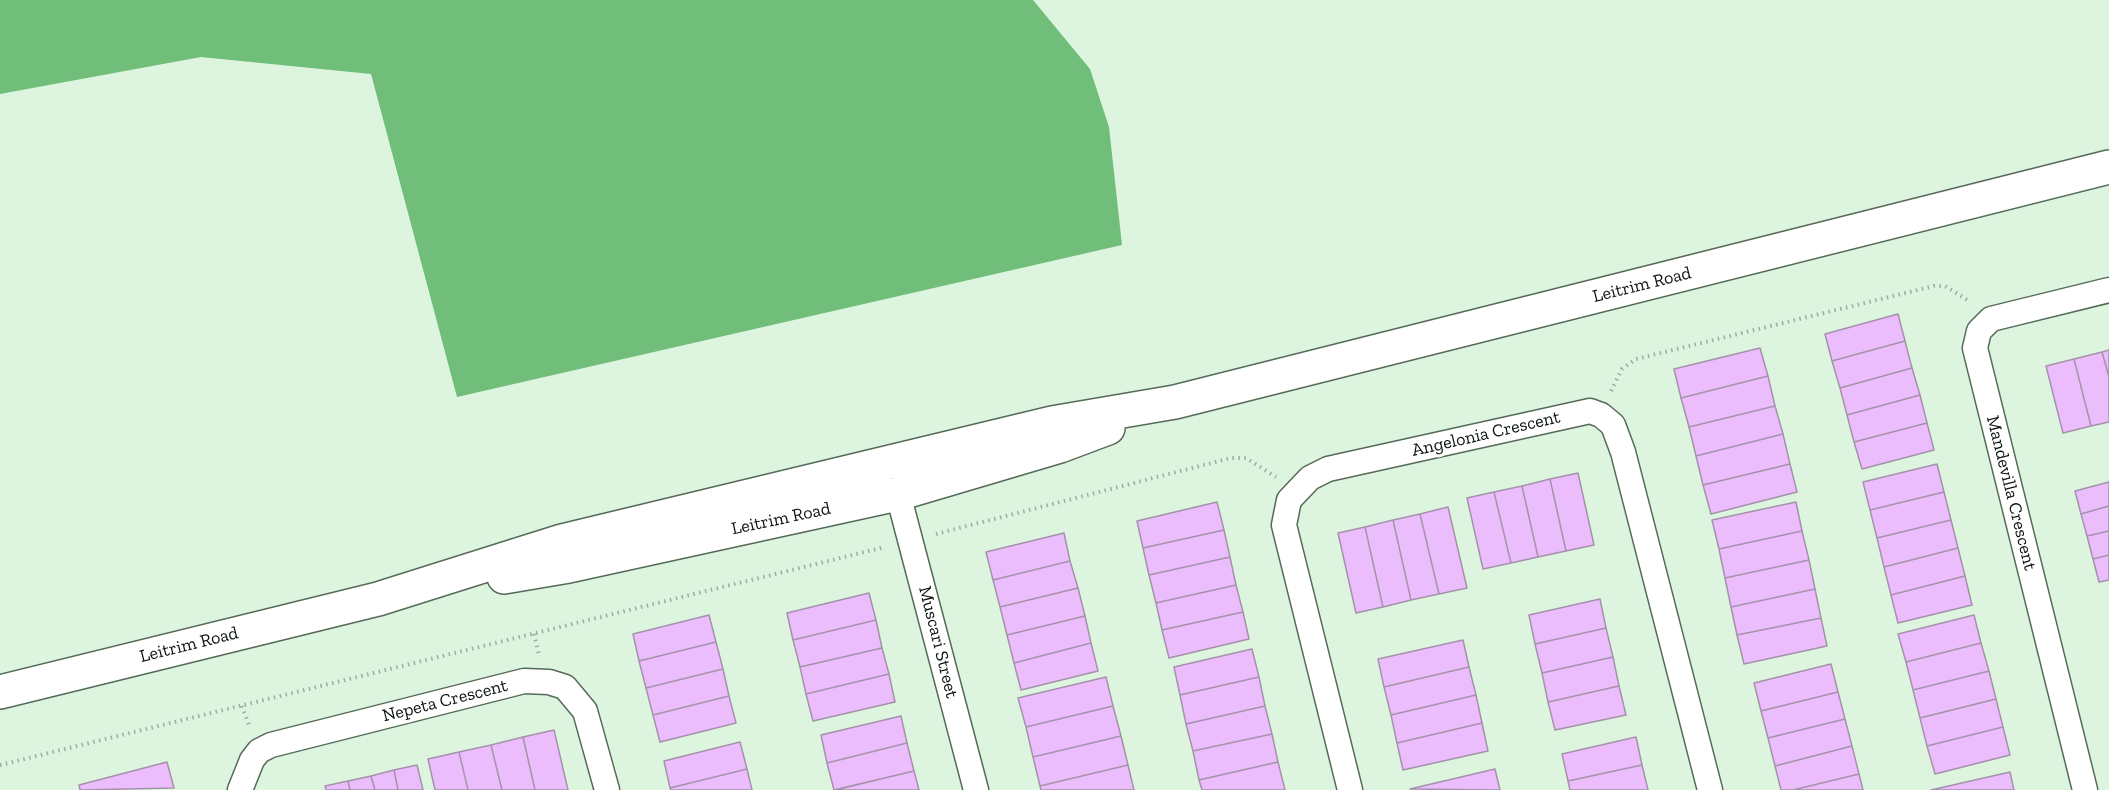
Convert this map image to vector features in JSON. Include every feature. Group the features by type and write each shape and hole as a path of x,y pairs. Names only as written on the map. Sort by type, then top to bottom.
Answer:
{"main road":[{"name":"Leitrim Road","path":"0,692 378,599 562,541 1052,423 1175,402 2109,167"},
{"name":"Leitrim Road","path":"378,599 569,566 898,494 1060,446 1175,402"}],"street":[{"path":"1991,319 2109,290"},
{"name":"Mandevilla Crescent","path":"1991,319 1979,331 1975,348 2085,790"},
{"name":"Angelonia Crescent","path":"1296,490 1310,478 1328,469 1577,413 1590,411 1601,415"},
{"path":"1601,415 1613,425 1623,452 1710,790"},
{"path":"1296,490 1289,500 1284,525 1350,790"},
{"name":"Muscari Street","path":"898,494 912,540 976,790"},
{"name":"Nepeta Crescent","path":"240,790 252,760 259,751 271,745 524,681 549,682 565,687 585,711 607,790"}],"path":[{"path":"1601,415 1619,374 1636,359 1934,286 1945,286 1960,294 1991,319"},
{"path":"0,765 912,540 1237,457 1258,465 1296,490"}],"green space":[{"path":"0,0 1033,0 1090,69 1109,127 1122,245 457,397 371,74 201,57 0,94"}],"building":[{"path":"1898,314 1905,341 1832,361 1825,334"},
{"path":"1905,341 1912,368 1840,388 1832,361"},
{"path":"1760,348 1768,376 1681,398 1674,369"},
{"path":"2109,350 2109,377 2102,352"},
{"path":"2102,352 2109,377 2109,422 2091,426 2074,359"},
{"path":"2074,359 2091,426 2063,433 2046,366"},
{"path":"1912,368 1920,395 1847,415 1840,388"},
{"path":"1768,376 1775,406 1689,427 1681,398"},
{"path":"1920,395 1927,423 1854,442 1847,415"},
{"path":"1775,406 1783,434 1696,456 1689,427"},
{"path":"1927,423 1934,450 1862,469 1854,442"},
{"path":"1783,434 1790,464 1703,485 1696,456"},
{"path":"1790,464 1797,492 1711,514 1703,485"},
{"path":"1937,464 1944,492 1870,510 1863,482"},
{"path":"1578,473 1594,545 1566,551 1550,479"},
{"path":"1550,479 1566,551 1538,557 1522,486"},
{"path":"2109,482 2109,506 2081,514 2075,491"},
{"path":"1522,486 1538,557 1511,563 1494,492"},
{"path":"1494,492 1511,563 1483,569 1467,498"},
{"path":"1944,492 1951,520 1877,538 1870,510"},
{"path":"1217,502 1224,530 1143,548 1137,521"},
{"path":"1796,502 1802,531 1719,549 1712,520"},
{"path":"2109,506 2109,531 2087,536 2081,514"},
{"path":"1448,507 1467,588 1439,594 1420,514"},
{"path":"1420,514 1439,594 1411,600 1393,520"},
{"path":"1393,520 1411,600 1383,607 1365,527"},
{"path":"1951,520 1958,548 1884,567 1877,538"},
{"path":"1365,527 1383,607 1356,613 1338,533"},
{"path":"1224,530 1230,557 1149,575 1143,548"},
{"path":"1802,531 1809,560 1725,578 1719,549"},
{"path":"2109,531 2109,555 2093,559 2087,536"},
{"path":"1064,533 1070,561 993,580 986,552"},
{"path":"1958,548 1965,576 1891,595 1884,567"},
{"path":"2109,555 2109,580 2099,582 2093,559"},
{"path":"1230,557 1236,585 1156,603 1149,575"},
{"path":"1809,560 1815,589 1731,607 1725,578"},
{"path":"1070,561 1078,588 1000,607 993,580"},
{"path":"1965,576 1972,605 1898,623 1891,595"},
{"path":"1236,585 1243,612 1162,630 1156,603"},
{"path":"1078,588 1085,616 1007,635 1000,607"},
{"path":"1815,589 1821,618 1737,635 1731,607"},
{"path":"869,593 876,620 793,640 787,613"},
{"path":"1600,599 1606,628 1535,644 1529,615"},
{"path":"1243,612 1249,639 1169,658 1162,630"},
{"path":"709,615 716,642 639,661 633,634"},
{"path":"1974,615 1981,643 1906,662 1898,634"},
{"path":"1085,616 1091,643 1014,663 1007,635"},
{"path":"1821,618 1827,646 1744,664 1737,635"},
{"path":"876,620 882,648 800,667 793,640"},
{"path":"1606,628 1613,657 1542,673 1535,644"},
{"path":"1463,640 1469,667 1384,687 1378,659"},
{"path":"716,642 723,669 646,688 639,661"},
{"path":"1091,643 1098,671 1021,690 1014,663"},
{"path":"1981,643 1989,671 1913,690 1906,662"},
{"path":"882,648 889,674 806,694 800,667"},
{"path":"1252,649 1259,677 1180,695 1174,667"},
{"path":"1613,657 1619,686 1548,702 1542,673"},
{"path":"1831,664 1838,692 1761,711 1754,683"},
{"path":"1469,667 1476,695 1391,715 1384,687"},
{"path":"723,669 729,696 653,715 646,688"},
{"path":"1989,671 1996,699 1920,718 1913,690"},
{"path":"889,674 895,702 813,721 806,694"},
{"path":"1106,677 1113,706 1026,727 1018,698"},
{"path":"1259,677 1265,706 1186,724 1180,695"},
{"path":"1619,686 1626,715 1555,730 1548,702"},
{"path":"1838,692 1845,719 1768,738 1761,711"},
{"path":"1476,695 1482,723 1397,743 1391,715"},
{"path":"729,696 736,723 660,742 653,715"},
{"path":"1996,699 2003,727 1927,746 1920,718"},
{"path":"1113,706 1121,736 1033,757 1026,727"},
{"path":"1265,706 1272,734 1193,751 1186,724"},
{"path":"901,716 907,743 827,763 821,735"},
{"path":"1845,719 1852,746 1775,766 1768,738"},
{"path":"1482,723 1488,751 1403,770 1397,743"},
{"path":"2003,727 2010,755 1935,774 1927,746"},
{"path":"554,730 568,790 535,790 523,737"},
{"path":"1272,734 1278,762 1199,780 1193,751"},
{"path":"1121,736 1128,765 1040,786 1033,757"},
{"path":"523,737 535,790 502,790 491,745"},
{"path":"1636,737 1642,765 1568,781 1562,754"},
{"path":"740,742 747,769 670,788 664,761"},
{"path":"907,743 914,771 834,790 827,763"},
{"path":"491,745 502,790 468,790 459,752"},
{"path":"1852,746 1859,774 1793,790 1781,790 1775,766"},
{"path":"459,752 468,790 435,790 428,759"},
{"path":"167,762 174,788 80,790 79,785"},
{"path":"1278,762 1285,790 1202,790 1199,780"},
{"path":"417,765 423,790 398,790 394,770"},
{"path":"1128,765 1134,790 1041,790 1040,786"},
{"path":"1642,765 1648,790 1570,790 1568,781"},
{"path":"747,769 752,790 671,790 670,788"},
{"path":"1495,769 1500,790 1410,789"},
{"path":"394,770 398,790 375,790 371,776"},
{"path":"914,771 919,790 835,790"},
{"path":"2010,772 2014,790 1931,790"},
{"path":"1859,774 1863,790 1793,790"},
{"path":"371,776 375,790 350,790 348,781"},
{"path":"348,781 350,790 326,790 325,786"}]}
